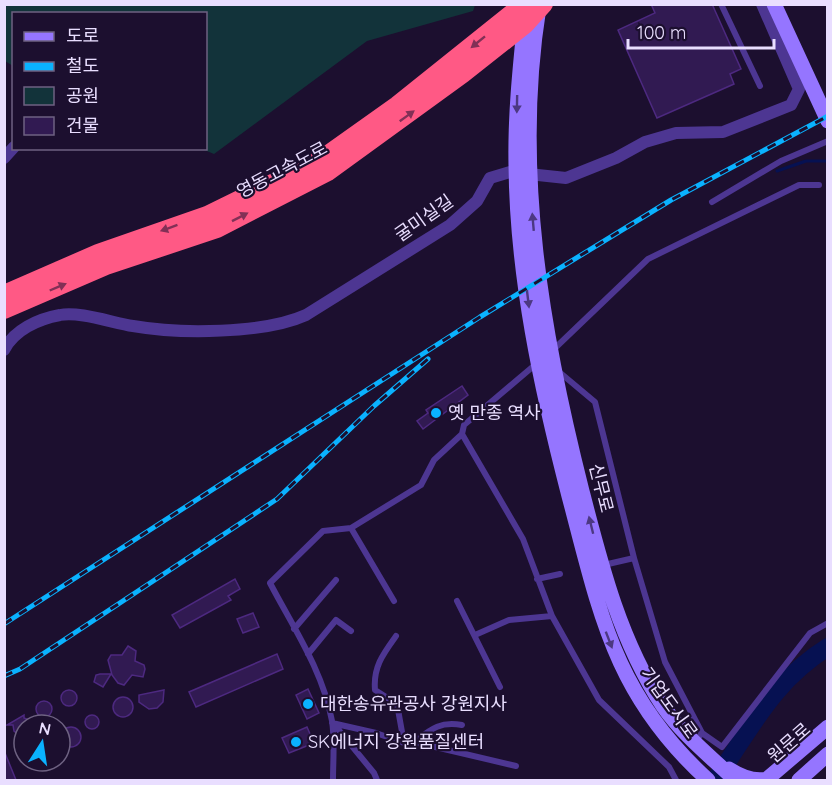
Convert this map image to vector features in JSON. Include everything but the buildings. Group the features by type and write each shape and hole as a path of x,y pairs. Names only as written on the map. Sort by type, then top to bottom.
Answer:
{"highway":[{"name":"영동고속도로","path":"4,294 98,253 207,215 321,159 397,105 525,4"},
{"name":"영동고속도로","path":"4,310 106,266 217,229 328,172 463,74 525,25 542,4"}],"main road":[{"path":"525,4 517,91 516,165 519,226 532,336 553,407"},
{"path":"542,4 531,86 532,217 553,407"},
{"path":"774,4 828,121"},
{"name":"신무로","path":"553,407 599,583"},
{"name":"기업도시로","path":"599,583 653,688 674,720 698,738 714,760"},
{"name":"기업도시로","path":"599,583 605,630 627,680 672,743 703,777"},
{"path":"714,760 741,776 766,779 828,727"},
{"name":"원문로","path":"776,780 828,735"},
{"name":"원문로","path":"799,780 810,775 828,754"},
{"path":"714,760 735,780"}],"street":[{"path":"762,4 799,89"},
{"name":"굴미실길","path":"4,350 10,338 31,325 62,314 135,327 194,330 286,324 306,315 450,225 477,201 490,178 510,172 566,178 616,158 645,142 676,134 723,132 745,125 791,105 799,89"}],"lane":[{"path":"721,4 760,86"},
{"path":"799,89 819,89"},
{"path":"712,202 781,161 828,141"},
{"path":"333,780 332,723 326,696 308,654 270,583 323,531 351,528 422,485 434,460 462,434 464,425 543,358 648,259 799,185 819,185"},
{"path":"543,358 595,402 634,558 665,662 698,738 722,747 810,633 828,623"},
{"path":"462,434 523,538 552,616 599,700 658,757 676,780"},
{"path":"351,528 394,601"},
{"path":"608,564 634,558"},
{"path":"537,579 560,574"},
{"path":"294,629 336,580"},
{"path":"457,601 500,687"},
{"path":"475,635 509,620 552,616"},
{"path":"308,654 336,620 351,631"},
{"path":"396,636 378,662 374,676 375,690 396,704 404,743"},
{"path":"414,742 436,725 447,722 462,725"},
{"path":"332,723 376,733 404,743 414,742 516,766"},
{"path":"332,723 374,773 377,780"},
{"path":"658,757 672,743"}],"green space":[{"path":"5,4 475,4 473,11 367,41 214,154 204,150 207,150 207,12 12,12 12,65 5,61"}],"waterway":[{"path":"777,171 806,161 828,161"},
{"path":"715,780 777,691 792,675 828,647"}],"railway":[{"path":"4,624 480,317 671,200 828,116"},
{"path":"4,676 20,669 277,499 374,406 428,359"}],"place":[{"name":"옛 만종 역사","path":"436,413"},
{"name":"대한송유관공사 강원지사","path":"308,704"},
{"name":"SK에너지 강원품질센터","path":"296,742"}]}
